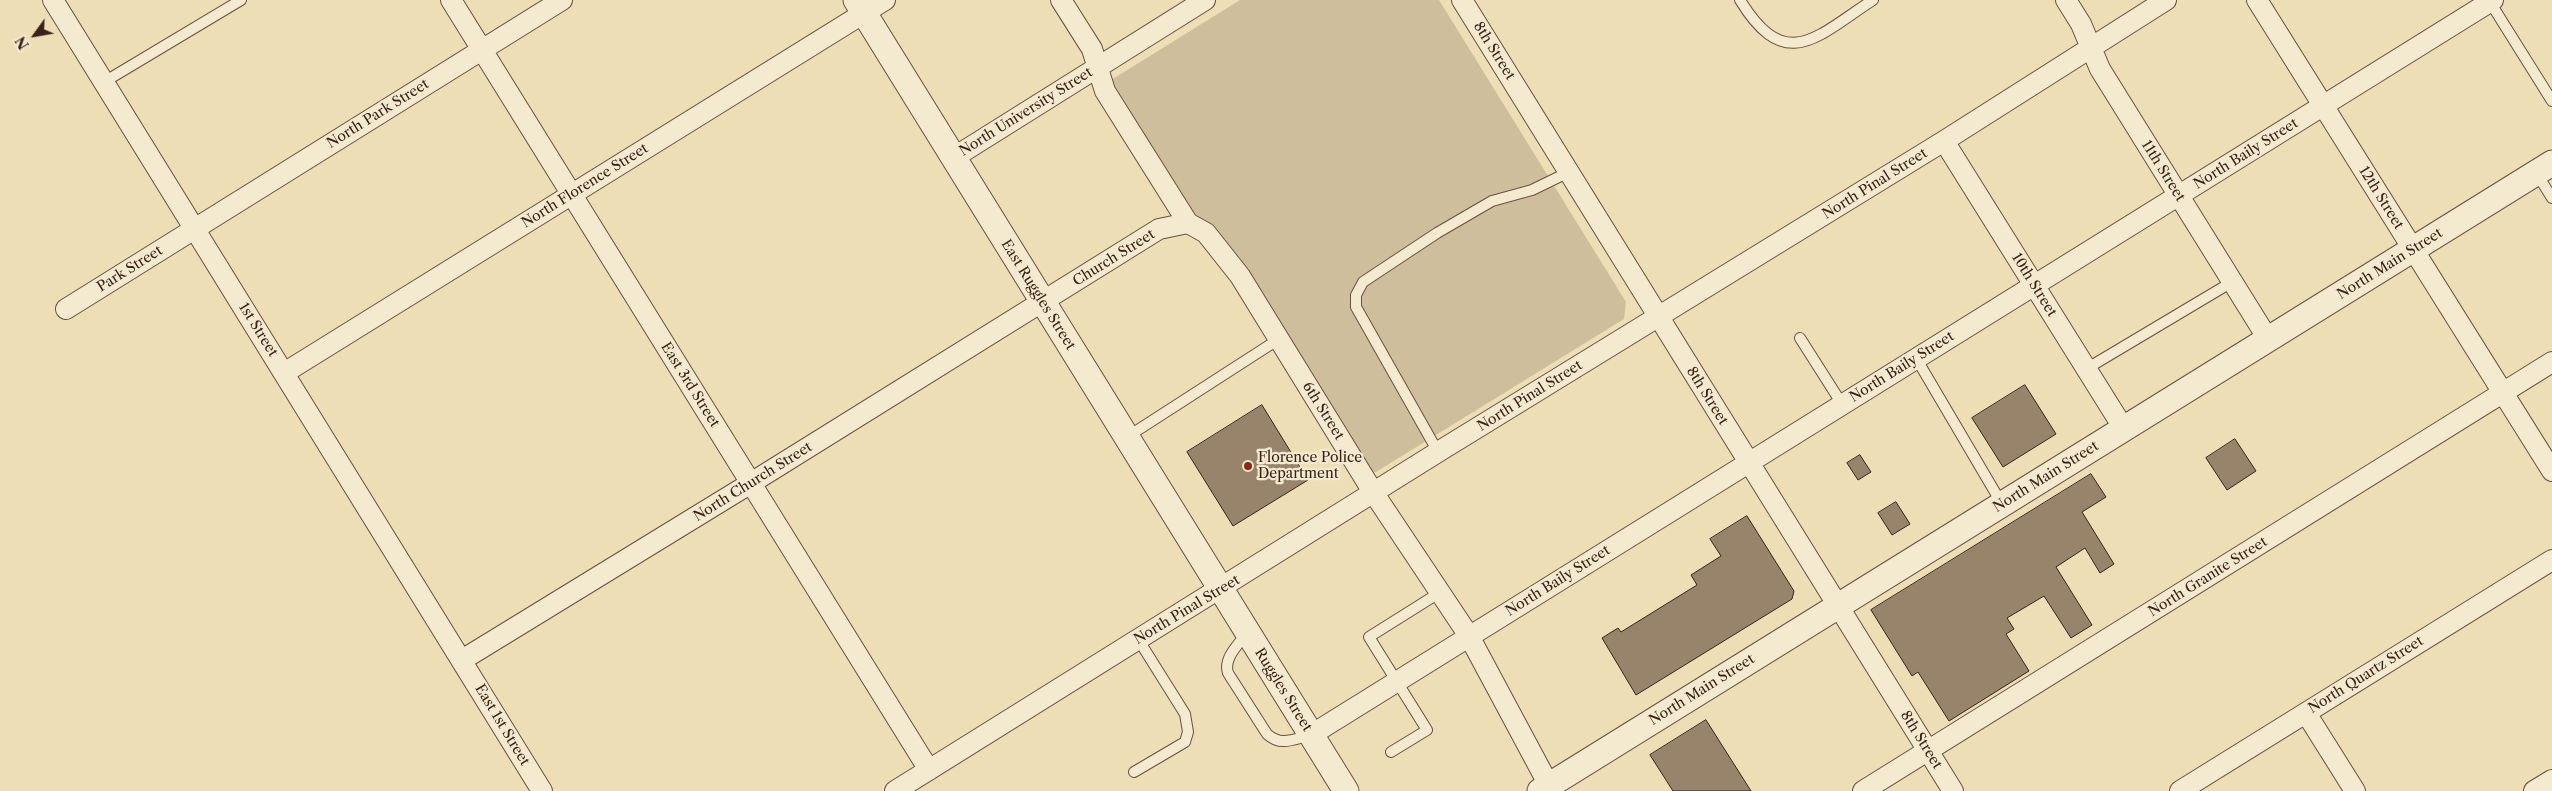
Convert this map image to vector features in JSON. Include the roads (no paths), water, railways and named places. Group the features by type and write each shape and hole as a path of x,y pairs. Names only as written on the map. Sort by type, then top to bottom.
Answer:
{"street":[{"name":"1st Street","path":"53,0 462,660"},
{"name":"East 3rd Street","path":"451,0 929,770"},
{"name":"North Park Street","path":"195,228 562,0"},
{"name":"North Florence Street","path":"284,373 572,194 860,6 885,0"},
{"name":"6th Street","path":"1061,0 1092,49 1106,92 1188,223 1206,233 1240,276 1373,492 1469,636 1547,789"},
{"name":"North University Street","path":"954,158 1205,0"},
{"name":"8th Street","path":"1462,0 1953,791"},
{"name":"11th Street","path":"2066,0 2082,24 2100,69 2268,339"},
{"name":"North Pinal Street","path":"895,791 1221,589 1373,492 1944,141 2166,0"},
{"name":"12th Street","path":"2257,0 2552,471"},
{"name":"North Baily Street","path":"1311,735 2323,106 2464,8 2491,1"},
{"name":"East Ruggles Street","path":"860,6 1221,589"},
{"name":"10th Street","path":"1944,141 2124,429"},
{"name":"North Main Street","path":"1547,789 1837,606 2544,168"},
{"name":"Church Street","path":"1043,302 1159,229 1188,223"},
{"name":"Park Street","path":"66,309 195,228"},
{"name":"North Church Street","path":"462,660 1043,302"},
{"name":"North Granite Street","path":"1863,791 2552,362"},
{"name":"North Quartz Street","path":"2180,791 2552,560"},
{"name":"Ruggles Street","path":"1221,589 1346,791"},
{"name":"East 1st Street","path":"462,660 542,791"},
{"path":"2306,713 2355,791"},
{"path":"2534,791 2552,780"}],"lane":[{"path":"104,82 241,0"},
{"path":"1740,0 1754,22 1772,39 1794,45 1815,37 1874,0"},
{"path":"2491,1 2552,101"},
{"path":"2544,168 2552,198"},
{"path":"1438,452 1356,307 1356,295 1363,282 1484,205 1532,190 1569,172"},
{"path":"2086,369 2232,282"},
{"path":"1800,338 1842,404"},
{"path":"1127,437 1279,339"},
{"path":"1916,358 2002,504"},
{"path":"1391,752 1427,730 1369,637 1439,593"},
{"path":"1248,632 1228,660 1226,667 1228,672 1267,734 1274,741 1282,742 1311,735"},
{"path":"1134,772 1185,742 1188,732 1185,714 1138,639"}],"place":[{"name":"Florence Police Department","path":"1248,466"}]}
